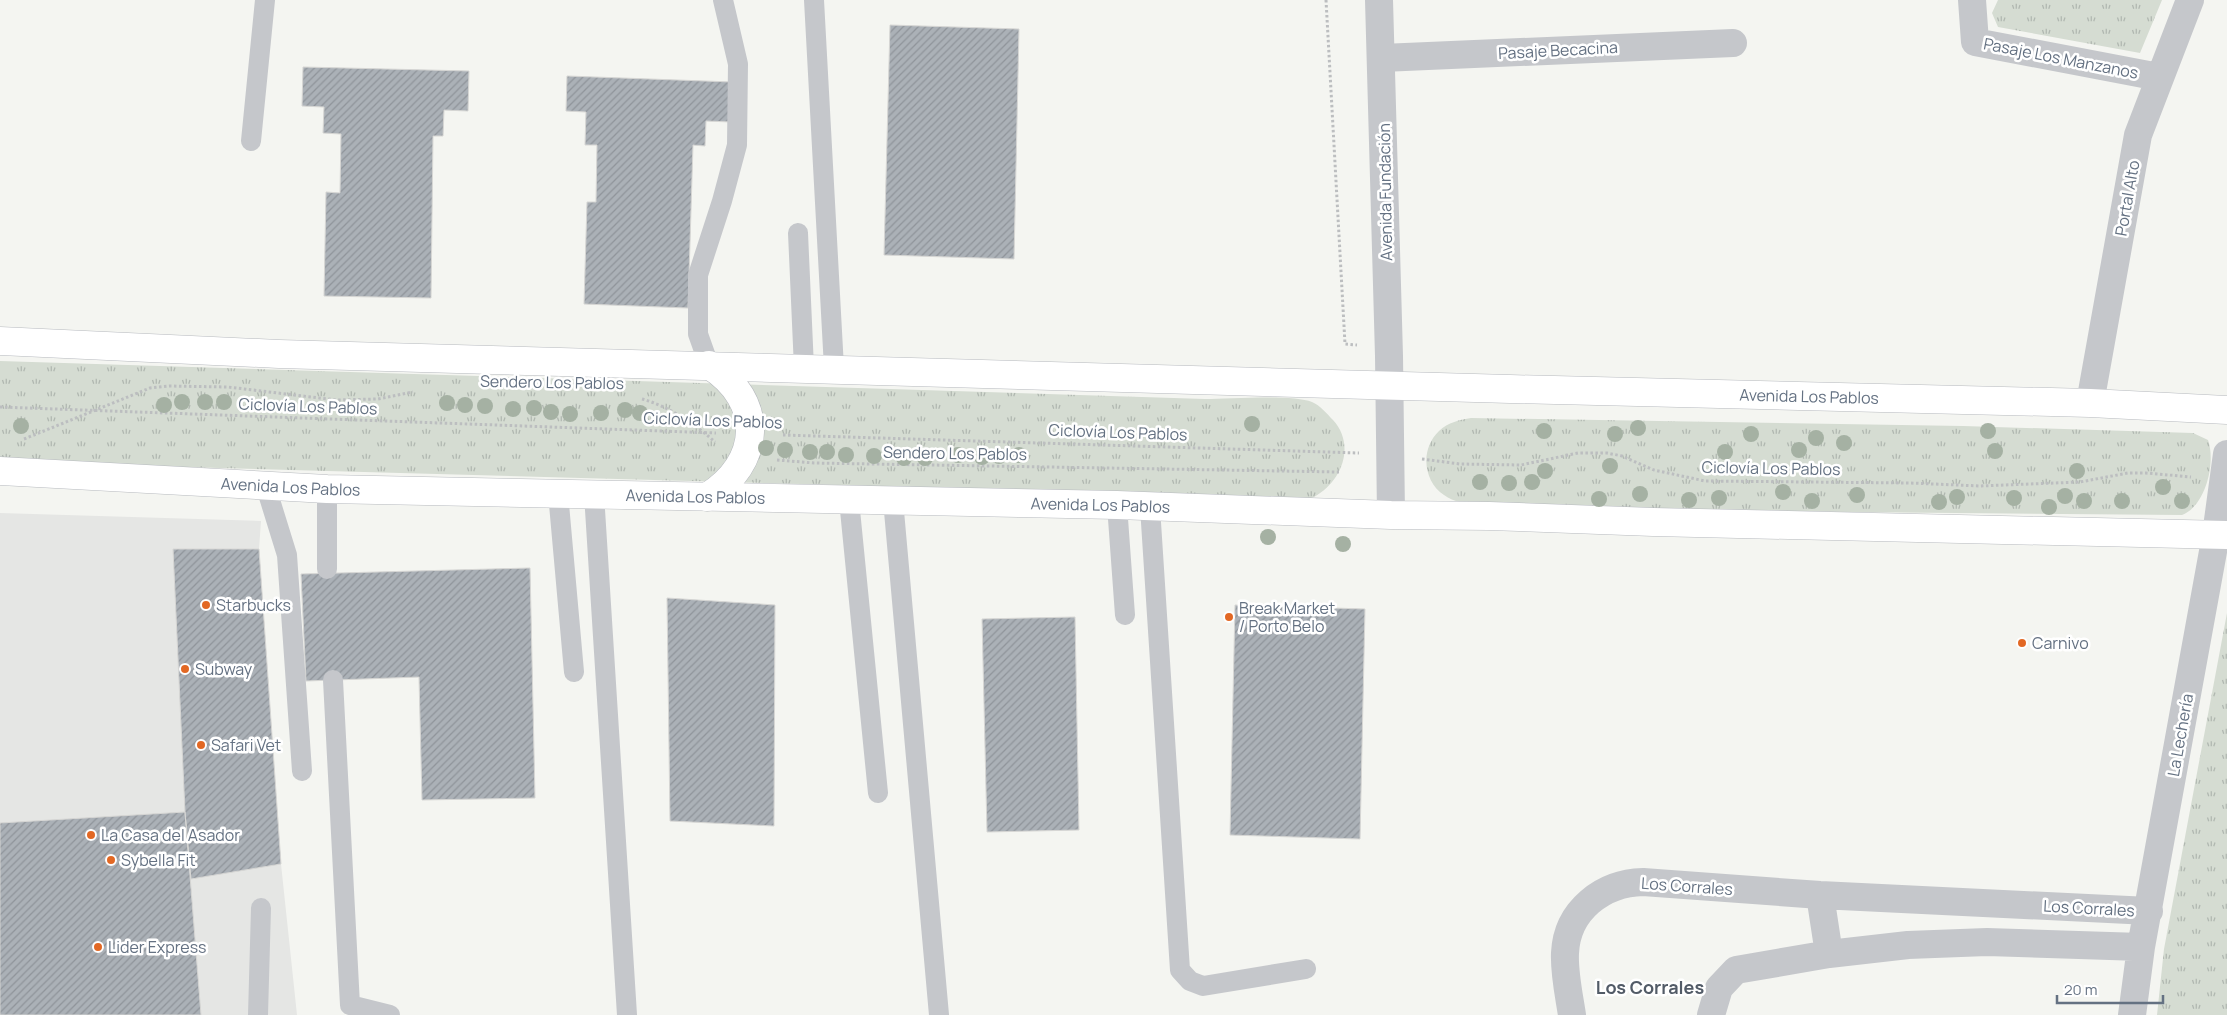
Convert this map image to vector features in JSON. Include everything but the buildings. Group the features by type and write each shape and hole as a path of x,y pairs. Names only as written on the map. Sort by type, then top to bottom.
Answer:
{"main road":[{"name":"Avenida Los Pablos","path":"0,341 279,354 1390,385 2090,402 2227,410"},
{"path":"707,497 732,478 747,445 748,417 744,401 729,380 709,365"},
{"name":"Avenida Los Pablos","path":"0,471 327,488 1117,505 1391,515 2222,535"}],"street":[{"name":"Avenida Fundación","path":"1380,0 1390,385"},
{"name":"Pasaje Los Manzanos","path":"1972,0 1975,42 2159,77"},
{"name":"Portal Alto","path":"2090,402 2138,135 2190,0"},
{"name":"Pasaje Becacina","path":"1382,58 1733,43"},
{"path":"1390,385 1391,515"},
{"name":"La Lechería","path":"2132,1015 2142,947 2222,535 2226,467"},
{"name":"Los Corrales","path":"1572,1015 1565,953 1568,935 1575,918 1586,904 1612,887 1628,882 1820,895 2149,911"},
{"path":"1820,895 1829,954"},
{"path":"1711,1015 1719,988 1736,970 1829,954 1908,945 1987,942 2142,947"}],"lane":[{"path":"251,141 265,0"},
{"path":"709,365 698,334 698,275 722,201 737,144 738,64 723,0"},
{"path":"814,0 834,368"},
{"path":"798,233 804,368"},
{"path":"265,484 287,555 302,771"},
{"path":"327,488 327,569"},
{"path":"558,494 574,672"},
{"path":"594,494 627,1015"},
{"path":"849,500 878,793"},
{"path":"893,500 939,1015"},
{"path":"1117,505 1126,615"},
{"path":"1150,507 1180,970 1190,981 1203,986 1306,969"},
{"path":"333,680 350,1005 390,1015"},
{"path":"258,1015 261,908"}],"path":[{"path":"16,442 150,388 169,386 228,388 336,400 378,399 420,391"},
{"name":"Sendero Los Pablos","path":"639,398 677,415 731,453 747,445 814,463 1339,472"},
{"name":"Ciclovía Los Pablos","path":"0,407 705,433 747,445 1328,451 1390,455 1460,464 1495,465 1540,462 1578,453 1607,452 1622,456 1654,470 1705,481 2035,485 2080,482 2128,473 2226,467"}],"shaded area":[{"path":"0,513 261,521 259,549 281,864 297,1015 0,1015"}],"green space":[{"path":"1998,0 2162,0 2140,53 1998,27 1992,13"},
{"path":"0,361 1205,399 1291,398 1318,405 1333,420 1344,440 1344,451 1343,462 1332,482 1314,497 1295,501 839,485 0,462"},
{"path":"1471,418 1963,426 2193,433 2208,440 2211,460 2210,471 2203,493 2197,503 2182,515 1477,506 1456,501 1444,495 1432,482 1426,464 1429,447 1439,431 1450,423"},
{"path":"2227,613 2227,1015 2157,1015 2164,949"}],"place":[{"name":"Starbucks","path":"206,605"},
{"name":"Break Market / Porto Belo","path":"1229,617"},
{"name":"Carnivo","path":"2022,643"},
{"name":"Subway","path":"185,669"},
{"name":"Safari Vet","path":"201,745"},
{"name":"La Casa del Asador","path":"91,835"},
{"name":"Sybella Fit","path":"111,860"},
{"name":"Lider Express","path":"98,947"}],"district":[{"name":"Los Corrales","path":"1650,988"}]}
